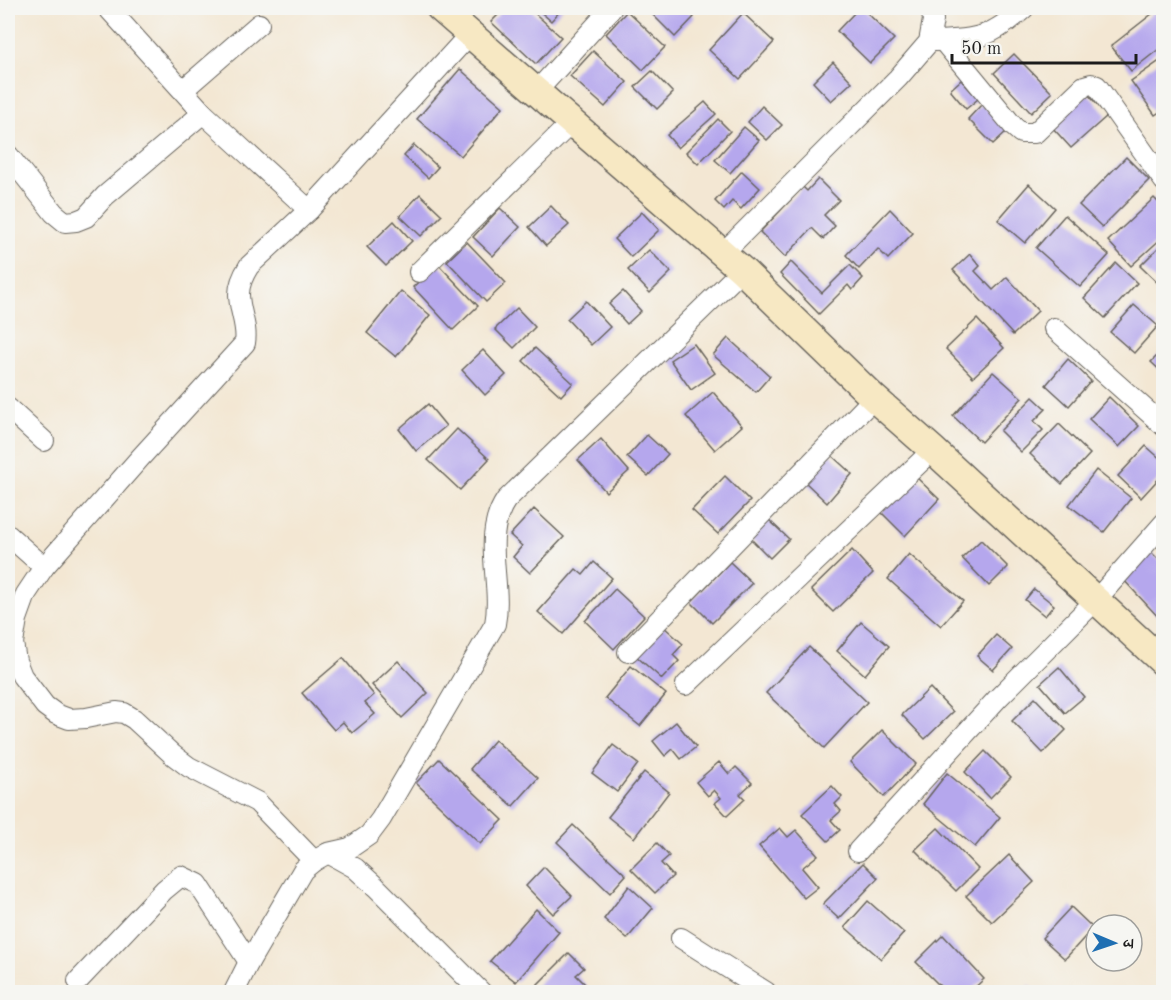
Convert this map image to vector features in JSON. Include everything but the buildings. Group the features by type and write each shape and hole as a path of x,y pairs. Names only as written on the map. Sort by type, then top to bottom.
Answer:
{"main road":[{"path":"441,8 732,262 874,398 1163,662"}],"street":[{"path":"108,8 203,113 309,210"},
{"path":"536,92 612,8"},
{"path":"931,8 936,41 1021,133 1035,133 1084,86 1091,84 1097,86 1164,181"},
{"path":"234,993 249,962 299,876 321,857 350,848 369,835 381,819 495,624 498,610 494,523 506,500 732,262 898,78 936,41 970,40 988,35 1006,24 1024,8"},
{"path":"183,90 259,24"},
{"path":"470,34 309,210 249,266 243,276 239,294 246,335 245,343 44,567 26,594 17,619 13,643 16,661 22,676 45,706 69,719 116,712 134,718 189,767 257,802 321,857 355,868 481,993"},
{"path":"9,156 54,213 65,222 76,221 86,217 105,196 203,113"},
{"path":"419,272 571,123"},
{"path":"1054,328 1164,426"},
{"path":"628,652 874,398"},
{"path":"8,408 44,441"},
{"path":"686,686 933,450"},
{"path":"858,851 998,698 1096,600 1164,523"},
{"path":"8,535 44,567"},
{"path":"78,981 164,890 181,876 198,884 249,962"},
{"path":"681,938 766,993"}]}
